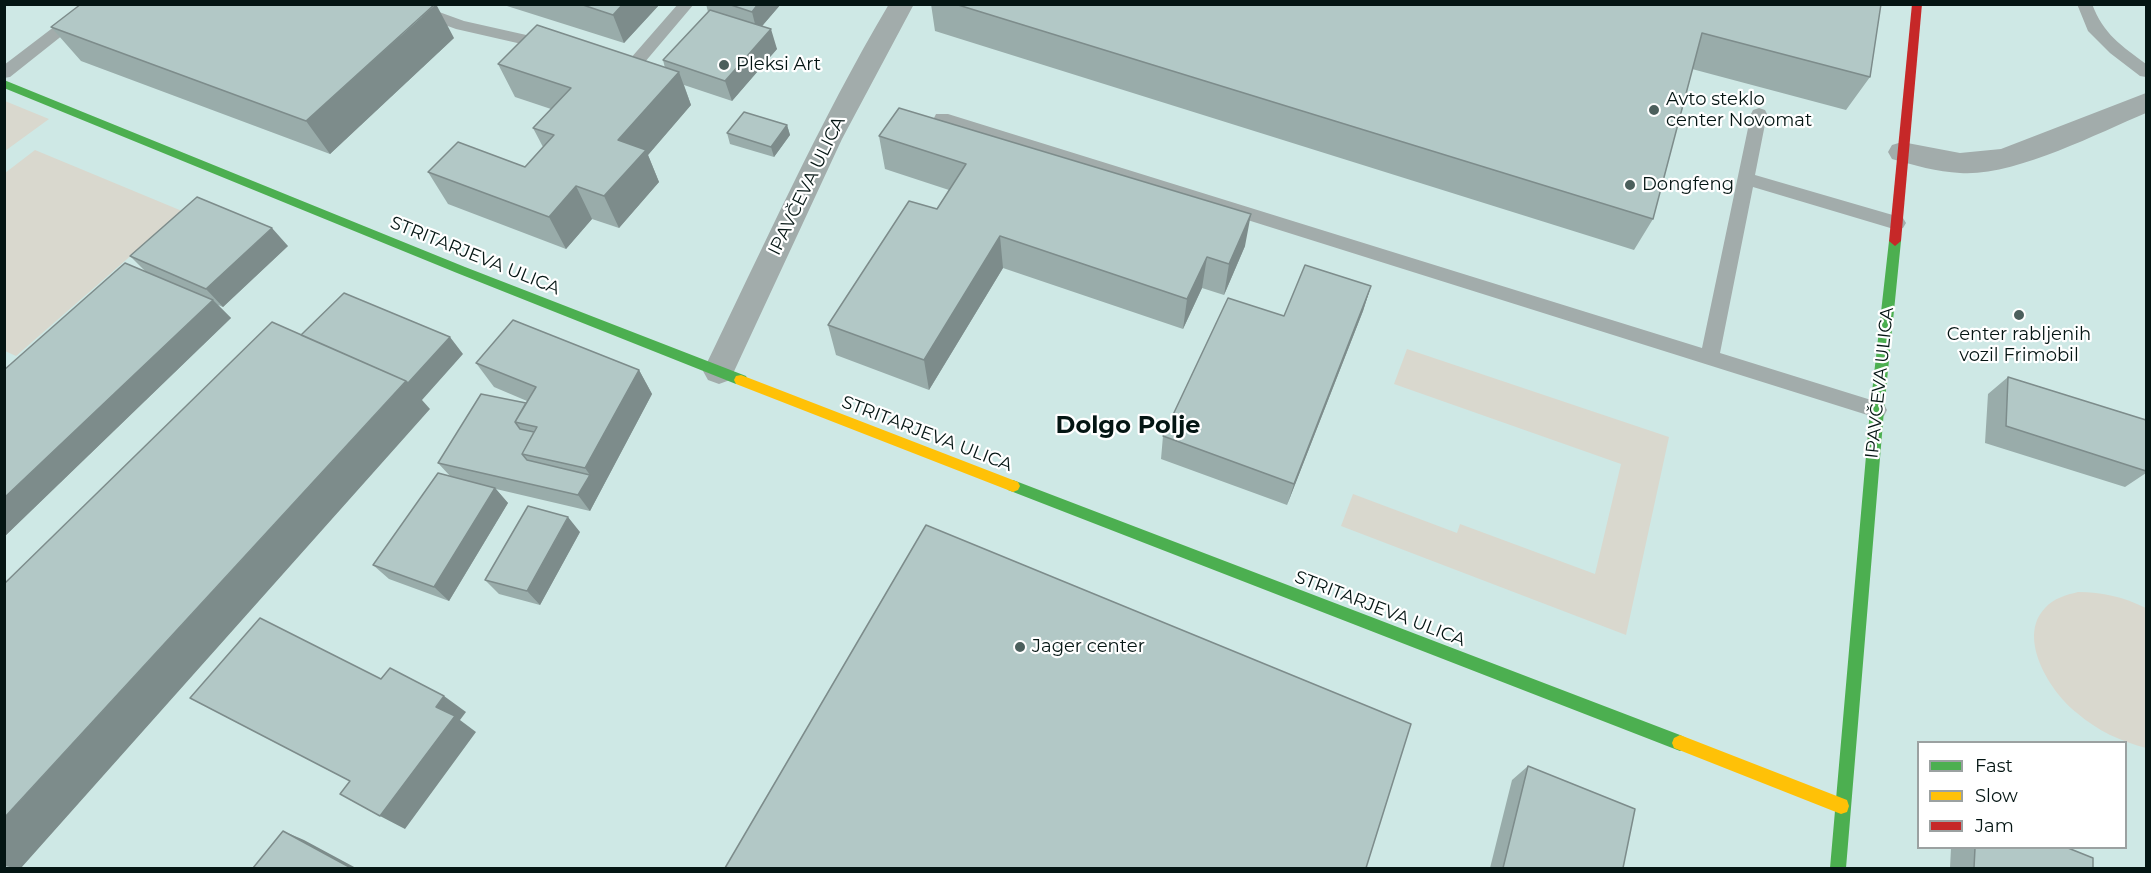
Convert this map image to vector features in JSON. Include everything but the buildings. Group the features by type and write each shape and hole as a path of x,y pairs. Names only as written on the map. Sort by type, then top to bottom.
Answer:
{"street":[{"name":"IPAVČEVA ULICA","path":"719,372 808,181 871,54 902,4"},
{"name":"IPAVČEVA ULICA","path":"1838,868 1841,806 1876,410 1898,223 1902,152 1917,4"},
{"name":"STRITARJEVA ULICA","path":"4,84 239,182 719,372 1841,806"},
{"path":"1902,152 1960,163 2004,159 2146,103"}],"lane":[{"path":"4,73 95,4"},
{"path":"400,4 460,25 564,49"},
{"path":"598,57 633,65 687,4"},
{"path":"2084,4 2093,27 2115,49 2146,72"},
{"path":"1709,359 1748,179 1759,114"},
{"path":"942,118 1876,410"},
{"path":"1748,179 1898,223"}],"shaded area":[{"path":"5,101 49,119 4,151"},
{"path":"35,150 182,211 16,356 5,351 5,173"},
{"path":"1407,349 1669,437 1626,635 1341,526 1353,494 1457,533 1460,524 1595,574 1621,464 1394,384"},
{"path":"2078,592 2096,593 2113,596 2146,608 2146,748 2110,735 2085,719 2057,692 2040,664 2034,634 2037,620 2052,602"}],"traffic: fast":[{"path":"4,84 461,270 741,380"},
{"path":"1838,868 1877,410 1895,241"},
{"path":"1013,486 1680,743"}],"traffic: slow":[{"path":"741,380 1013,486"},
{"path":"1680,743 1841,806"}],"traffic: jam":[{"path":"1895,241 1917,4"}],"place":[{"name":"Pleksi Art","path":"724,65"},
{"name":"Avto steklo center Novomat","path":"1654,110"},
{"name":"Dongfeng","path":"1630,185"},
{"name":"Center rabljenih vozil Frimobil","path":"2019,315"},
{"name":"Jager center","path":"1020,647"}],"district":[{"name":"Dolgo Polje","path":"1128,426"}]}
